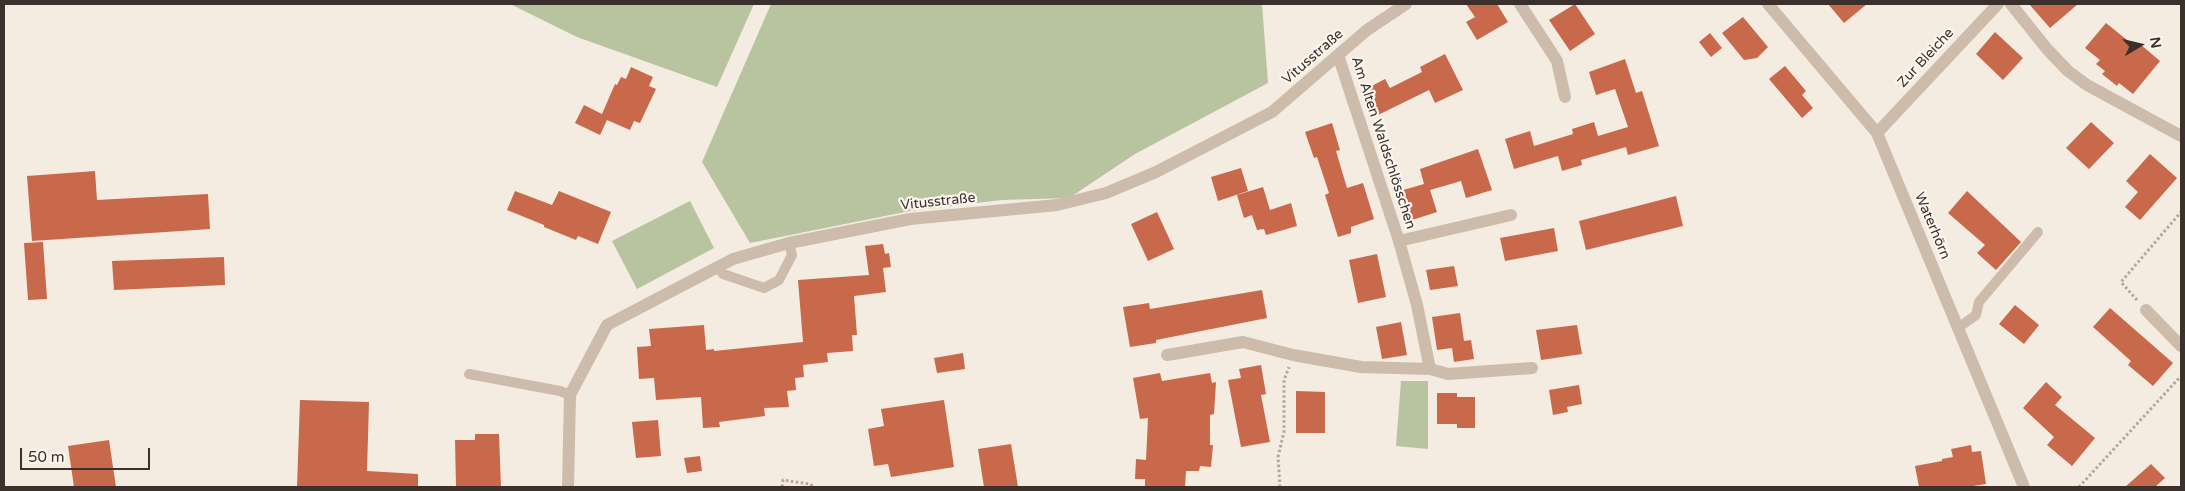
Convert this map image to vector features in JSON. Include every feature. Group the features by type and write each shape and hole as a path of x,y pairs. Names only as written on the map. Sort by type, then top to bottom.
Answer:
{"street":[{"name":"Vitusstraße","path":"568,487 570,395 607,325 733,258 789,243 910,220 1057,205 1106,193 1156,172 1272,112 1367,30 1406,4"},
{"path":"1520,4 1557,61 1565,96"},
{"name":"Waterhörn","path":"1768,4 1877,133 2024,487"},
{"name":"Zur Bleiche","path":"1877,133 1998,4"},
{"path":"2011,4 2047,49 2068,71 2087,85 2181,136"},
{"name":"Am Alten Waldschlösschen","path":"1338,55 1399,241 1417,305 1430,369"},
{"name":"Am Alten Waldschlösschen","path":"1399,241 1511,215"},
{"path":"2146,310 2181,346"},
{"path":"1167,355 1243,342 1293,355 1361,367 1430,369 1448,374 1532,368"}],"lane":[{"path":"1958,328 1976,315 1979,302 2038,232"},
{"path":"717,267 723,274 764,288 779,280 792,254 789,243"},
{"path":"469,374 560,391 570,395"}],"path":[{"path":"2146,310 2121,282 2181,212"},
{"path":"1280,487 1278,457 1284,432 1284,380 1293,355"},
{"path":"2080,487 2181,376"},
{"path":"782,487 783,480 814,487"}],"green space":[{"path":"510,4 754,4 717,87 577,37"},
{"path":"771,4 1262,4 1268,83 1135,154 1069,198 1002,200 910,211 750,243 702,162"},
{"path":"690,201 714,248 637,289 612,241"},
{"path":"1401,381 1428,381 1428,449 1396,446"}],"building":[{"path":"1466,4 1497,4 1508,22 1477,40 1466,22 1475,17"},
{"path":"1575,4 1595,34 1570,51 1549,20"},
{"path":"1828,4 1867,4 1844,23"},
{"path":"2029,4 2078,4 2050,28"},
{"path":"1743,17 1768,47 1757,58 1744,60 1722,33"},
{"path":"2106,23 2137,48 2140,44 2160,61 2133,94 2119,83 2117,86 2102,74 2105,71 2096,64 2100,60 2085,48"},
{"path":"1995,32 2023,58 2003,80 1976,54"},
{"path":"1710,33 1722,48 1711,57 1699,42"},
{"path":"1445,54 1463,90 1435,103 1429,90 1376,116 1364,90 1385,79 1390,88 1422,72 1420,67"},
{"path":"1625,59 1636,93 1642,91 1659,146 1628,155 1626,147 1581,160 1582,165 1562,171 1558,156 1514,169 1505,139 1530,131 1534,146 1573,134 1572,129 1594,122 1598,136 1628,127 1615,89 1596,95 1589,72"},
{"path":"1785,66 1806,91 1802,95 1813,108 1802,118 1769,79"},
{"path":"631,67 653,77 649,86 656,89 640,123 634,121 630,130 607,120 600,135 575,123 584,105 602,114 615,84 617,85 621,77 626,79"},
{"path":"2091,122 2114,143 2089,169 2066,148"},
{"path":"1332,123 1340,150 1336,151 1347,188 1363,183 1374,219 1351,227 1351,233 1338,237 1325,195 1329,193 1317,157 1314,158 1305,132"},
{"path":"1478,149 1492,190 1466,198 1461,181 1430,190 1437,212 1409,221 1400,191 1424,184 1420,169"},
{"path":"2150,154 2177,178 2140,220 2125,207 2138,192 2126,181"},
{"path":"1241,168 1248,191 1218,201 1211,177"},
{"path":"95,171 97,200 208,194 210,229 32,241 27,176"},
{"path":"1263,187 1270,210 1291,203 1297,226 1266,235 1264,229 1257,230 1252,215 1244,218 1237,195"},
{"path":"515,191 552,205 559,191 611,212 598,244 578,236 576,240 507,210"},
{"path":"1967,191 2021,242 1996,270 1977,253 1985,245 1948,213"},
{"path":"1676,196 1683,226 1586,250 1579,221"},
{"path":"1157,212 1174,249 1148,261 1131,224"},
{"path":"1554,228 1558,251 1505,261 1500,238"},
{"path":"43,242 47,299 28,300 24,243"},
{"path":"883,244 885,254 889,253 891,267 883,268 886,292 854,296 857,335 852,335 853,351 827,353 828,362 803,365 804,377 795,378 796,390 787,391 789,407 764,408 765,416 719,422 720,427 703,428 701,397 656,400 654,378 639,379 637,347 651,346 649,329 704,325 706,350 714,349 714,351 803,342 798,280 869,275 865,246"},
{"path":"1377,254 1386,297 1358,303 1349,260"},
{"path":"224,257 225,285 114,290 112,261"},
{"path":"1454,266 1458,286 1430,290 1426,270"},
{"path":"1262,290 1267,318 1130,347 1123,307 1149,303 1150,309"},
{"path":"2015,305 2039,325 2024,344 1999,324"},
{"path":"2110,308 2173,363 2153,386 2128,365 2131,361 2093,327"},
{"path":"1460,313 1464,341 1471,340 1474,359 1454,362 1452,348 1437,350 1432,317"},
{"path":"1401,322 1407,355 1382,359 1376,327"},
{"path":"1577,325 1582,354 1541,360 1536,330"},
{"path":"963,353 965,369 937,373 934,358"},
{"path":"1261,365 1266,394 1261,395 1270,442 1241,447 1228,380 1241,378 1239,369"},
{"path":"1160,373 1162,381 1210,373 1212,383 1216,382 1214,414 1210,415 1210,445 1213,445 1211,467 1200,466 1199,471 1186,471 1185,487 1145,487 1145,479 1135,479 1136,459 1146,460 1148,418 1140,419 1133,378"},
{"path":"2046,382 2062,397 2055,405 2095,438 2072,466 2047,445 2054,437 2023,408"},
{"path":"1579,385 1582,404 1567,407 1568,412 1553,415 1549,390"},
{"path":"1296,391 1325,392 1325,433 1296,433"},
{"path":"1437,393 1457,393 1457,397 1475,397 1475,428 1457,428 1457,424 1437,424"},
{"path":"300,400 369,402 367,471 418,474 418,487 297,487"},
{"path":"944,400 954,467 891,477 888,464 874,466 868,429 884,426 881,409"},
{"path":"658,420 661,456 636,458 632,422"},
{"path":"475,434 499,434 501,487 456,487 455,440 475,440"},
{"path":"109,440 116,487 74,487 68,446"},
{"path":"1011,444 1018,487 984,487 978,449"},
{"path":"1971,445 1972,452 1981,451 1986,484 1967,487 1919,487 1915,466 1953,457 1951,449"},
{"path":"700,456 702,471 687,473 684,458"},
{"path":"2151,464 2165,478 2155,487 2125,487"}]}
